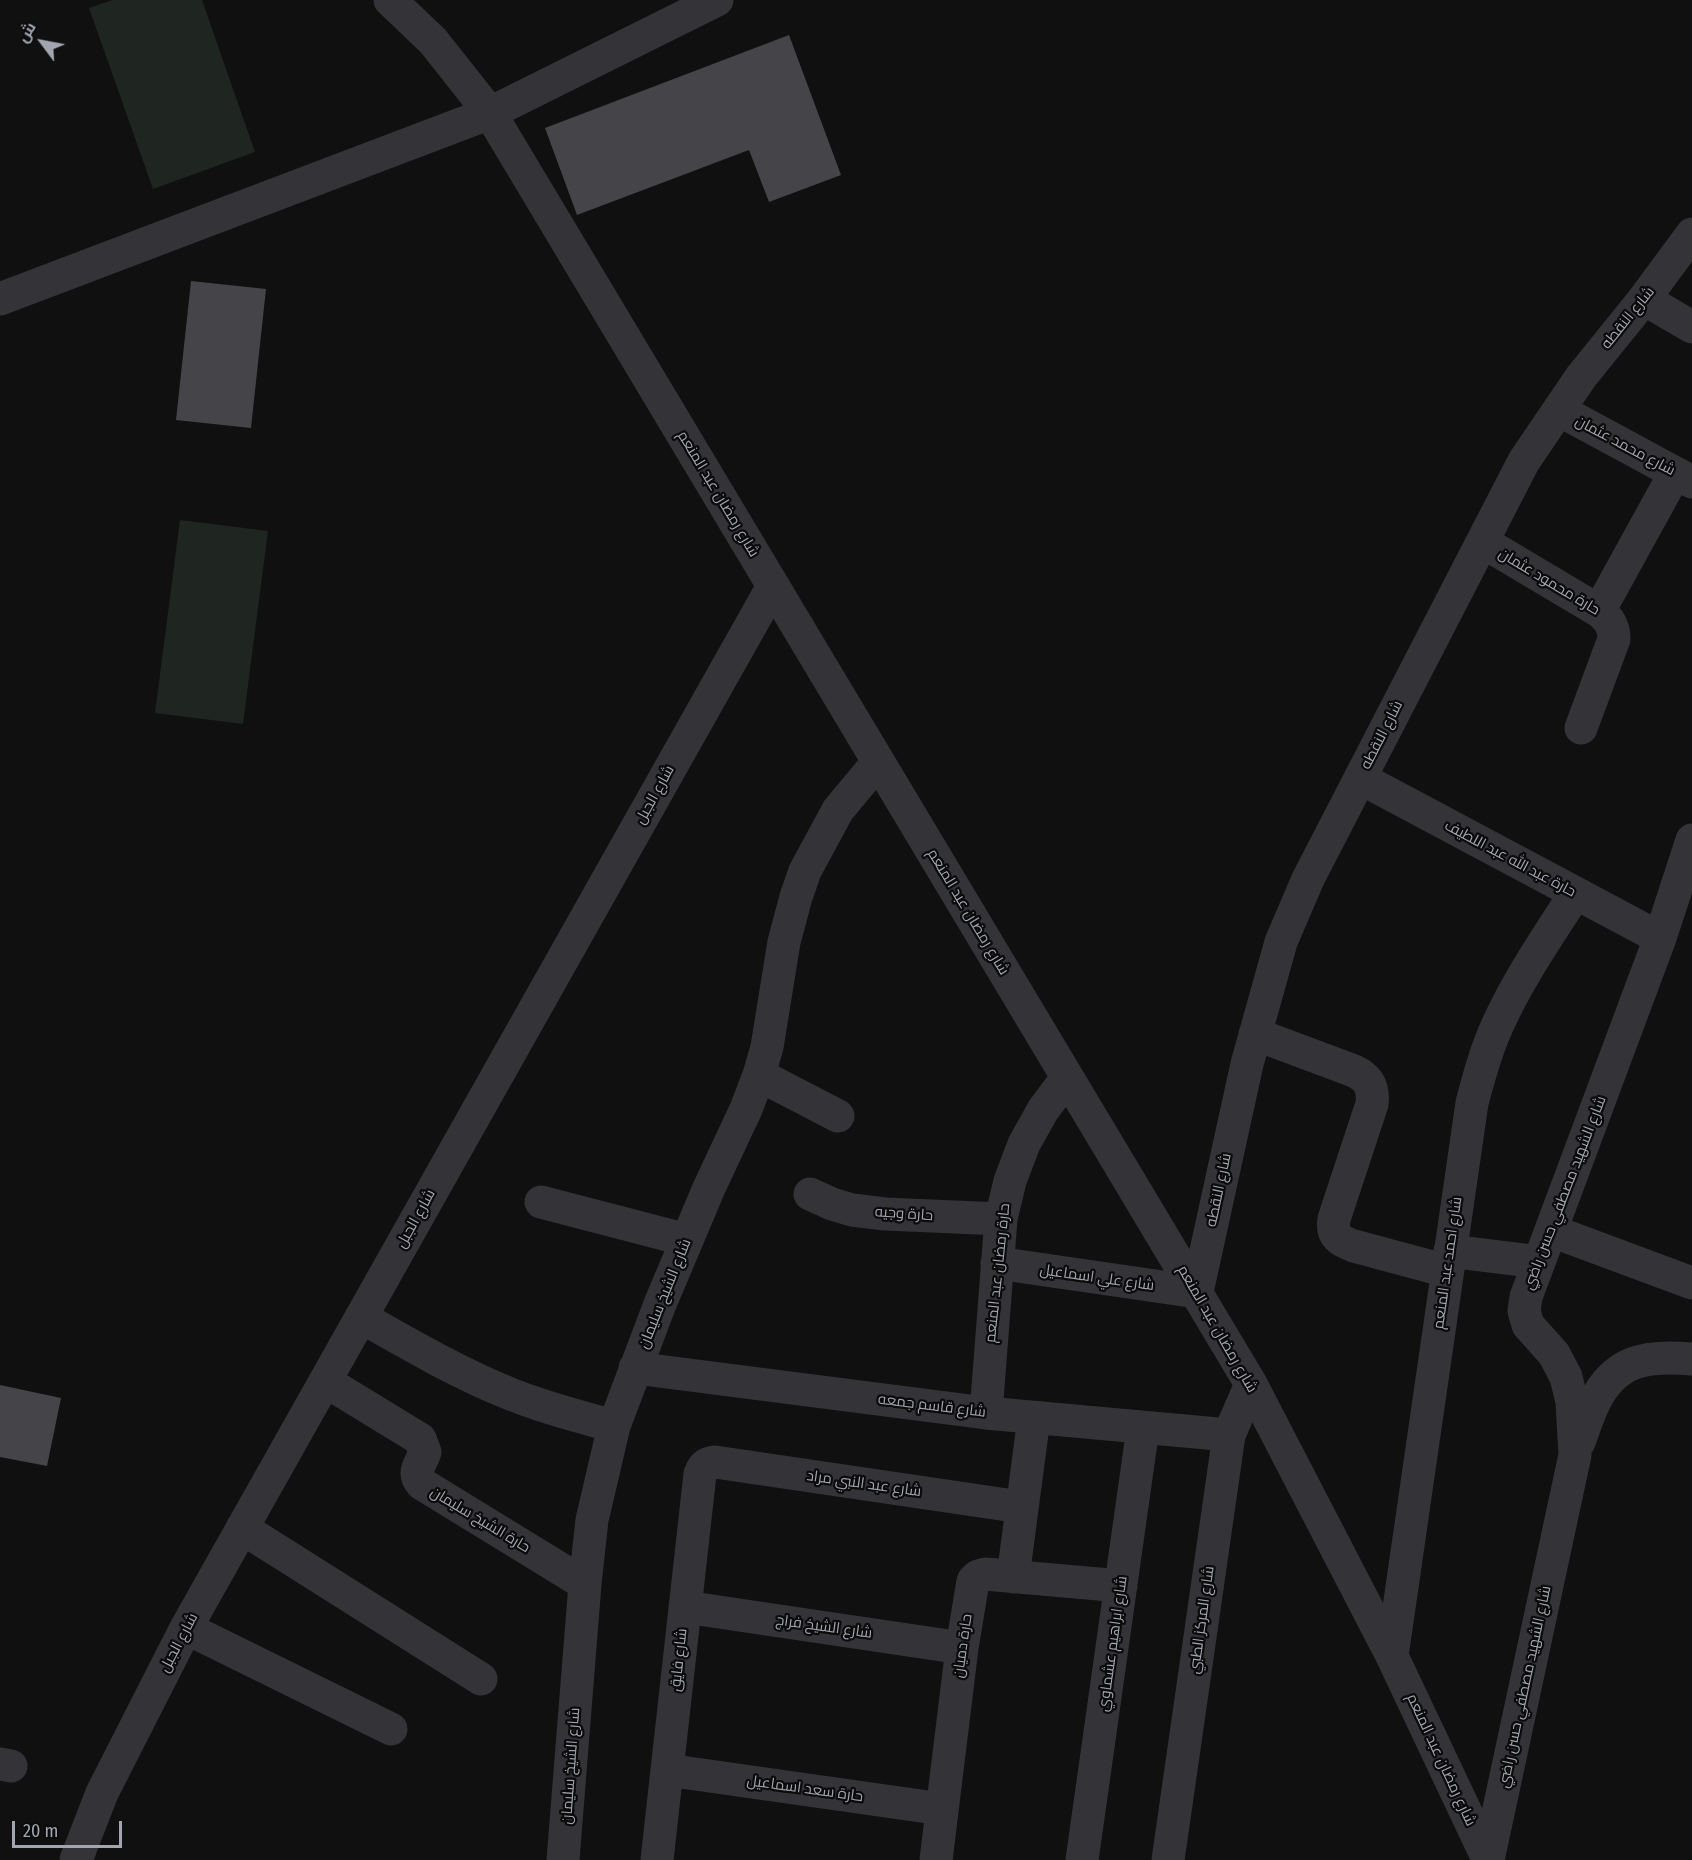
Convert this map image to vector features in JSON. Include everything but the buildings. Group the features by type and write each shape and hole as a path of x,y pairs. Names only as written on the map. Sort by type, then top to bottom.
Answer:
{"street":[{"name":"شارع رمضان عبد المنعم","path":"390,0 433,41 490,113 1066,1078 1197,1292 1251,1384 1392,1656 1488,1860"},
{"path":"0,299 490,113 717,0"},
{"name":"شارع النقطه","path":"1197,1292 1255,1034 1281,942 1308,879 1524,461 1581,377 1644,299 1692,234"},
{"path":"1644,299 1692,327"},
{"name":"شارع محمد عثمان","path":"1559,410 1684,477"},
{"path":"1599,611 1684,477"},
{"name":"حارة محمود عثمان","path":"1483,542 1599,611 1611,622 1614,639 1581,728"},
{"name":"شارع الجبل","path":"76,1860 102,1793 186,1628 773,586"},
{"name":"شارع الشيخ سليمان","path":"563,1860 592,1520 614,1426 687,1240 759,1075 767,1047 784,942 805,871 838,810 878,762"},
{"name":"حارة عبد الله عبد اللطيف","path":"1360,778 1660,938"},
{"name":"شارع الشهيد مصطفي حسن راضي","path":"1488,1860 1575,1455 1572,1402 1566,1377 1554,1353 1528,1325 1524,1311 1526,1297 1660,938 1687,873 1692,840"},
{"name":"شارع احمد عبد المنعم","path":"1392,1656 1472,1103 1497,1025 1516,988 1575,894"},
{"path":"1255,1034 1362,1074 1371,1087 1372,1104 1334,1219 1333,1231 1340,1240 1354,1246 1449,1261 1539,1262"},
{"path":"759,1075 838,1116"},
{"name":"حارة رمضان عبد المنعم","path":"986,1413 1001,1219 1010,1181 1024,1144 1043,1110 1066,1078"},
{"name":"حارة وجيه","path":"810,1194 852,1210 885,1214 1001,1219"},
{"path":"541,1202 687,1240"},
{"path":"1552,1231 1692,1283"},
{"name":"شارع علي اسماعيل","path":"997,1263 1197,1292"},
{"path":"362,1317 454,1368 513,1395 563,1413 614,1426"},
{"path":"1575,1455 1594,1403 1607,1381 1627,1365 1652,1358 1692,1359"},
{"name":"شارع قاسم جمعه","path":"635,1368 986,1413 1229,1435"},
{"name":"حارة الشيخ سليمان","path":"325,1381 420,1439 425,1452 416,1472 419,1481 426,1488 585,1584"},
{"name":"شارع المركز الطبي","path":"1168,1860 1229,1435 1251,1384"},
{"path":"1013,1577 1034,1418"},
{"name":"شارع ابراهيم عشماوي","path":"1082,1860 1143,1428"},
{"name":"شارع عبد النبي مراد","path":"707,1463 715,1461 1021,1507"},
{"name":"شارع فايق","path":"657,1860 700,1474 707,1463"},
{"path":"242,1528 481,1679"},
{"name":"حارة دميان","path":"936,1860 962,1648 973,1581 985,1574 1121,1586"},
{"name":"شارع الشيخ فراج","path":"685,1607 962,1648"},
{"path":"186,1628 391,1729"},
{"name":"حارة سعد اسماعيل","path":"667,1770 942,1809"}],"shaded area":[{"path":"113,0 202,0 255,152 153,189 89,8"},
{"path":"180,520 268,531 243,724 155,713"}]}
